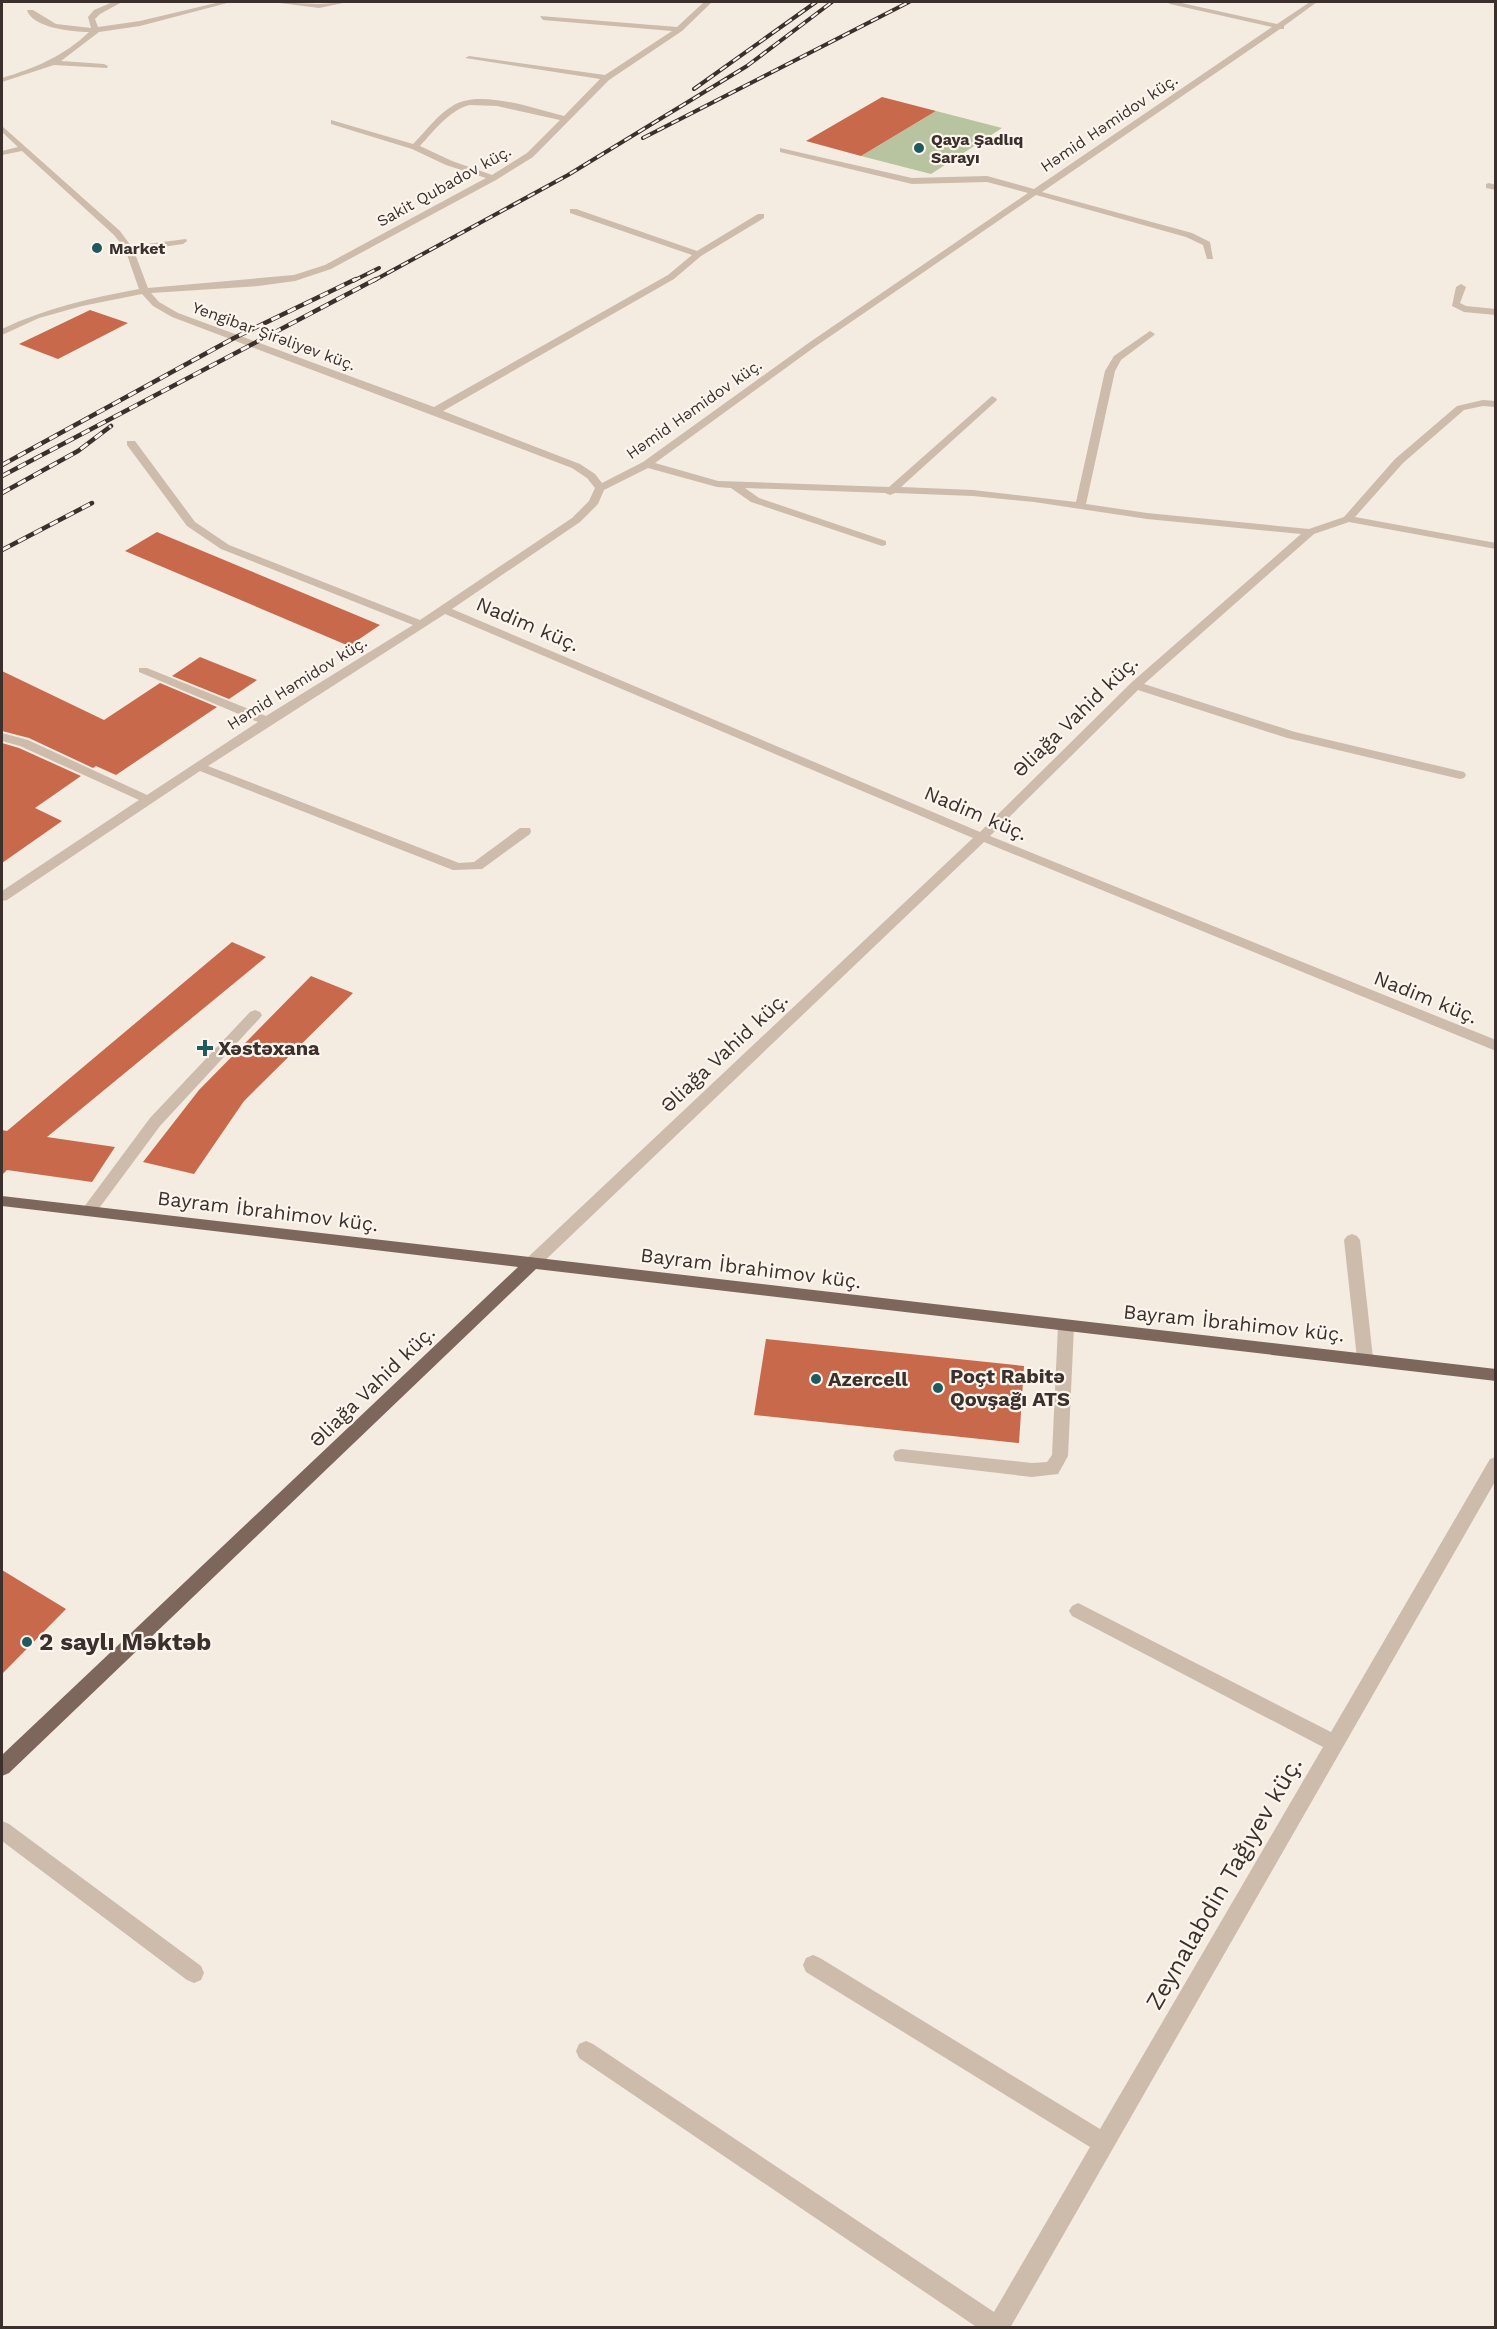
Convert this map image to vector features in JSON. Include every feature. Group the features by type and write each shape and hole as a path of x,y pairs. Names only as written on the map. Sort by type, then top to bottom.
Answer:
{"main road":[{"name":"Bayram İbrahimov küç.","path":"2,1201 1496,1375"},
{"name":"Əliağa Vahid küç.","path":"2,1767 531,1264"}],"street":[{"path":"96,30 91,19 97,12 118,2"},
{"path":"30,12 52,26 70,30 96,30 138,23 226,2"},
{"path":"276,2 319,6 344,2"},
{"name":"Sakit Qubadov küç.","path":"2,332 36,316 81,303 144,291 258,283 295,278 328,267 494,178 530,155 606,78 679,29 708,2"},
{"path":"1170,2 1281,27"},
{"name":"Həmid Həmidov küç.","path":"2,897 267,721 444,610 576,519 594,502 600,488 647,464 813,345 1281,27 1314,2"},
{"path":"543,18 679,29"},
{"path":"2,80 56,63 78,48 96,30"},
{"path":"469,58 606,78"},
{"path":"56,63 104,66"},
{"path":"415,147 458,106 471,102 490,103 568,119"},
{"path":"334,122 415,147 449,163 494,178"},
{"path":"2,128 117,233 129,249 144,291"},
{"path":"2,153 22,148"},
{"path":"783,150 912,181 987,179 1189,235 1207,244 1210,256"},
{"path":"573,211 698,254"},
{"path":"435,411 671,278 698,254 761,216"},
{"path":"129,249 183,240"},
{"path":"1461,287 1455,304 1464,309 1496,312"},
{"name":"Yengibar Şirəliyev küç.","path":"144,291 156,304 175,315 576,466 591,476 600,488"},
{"path":"1080,506 1110,371 1117,358 1150,334"},
{"path":"890,492 992,399"},
{"name":"Əliağa Vahid küç.","path":"531,1264 982,837 1136,685 1310,532 1348,519 1399,461 1461,408 1483,403 1496,404"},
{"path":"131,443 191,524 225,547 421,624"},
{"path":"647,464 699,480 733,484 890,492 973,493 1147,516 1310,532"},
{"path":"733,484 755,500 882,543"},
{"path":"1348,519 1496,546"},
{"name":"Nadim küç.","path":"444,610 982,837 1496,1046"},
{"path":"143,670 267,721"},
{"path":"1136,685 1291,735 1460,775"},
{"path":"2,737 24,742 148,800"},
{"path":"198,766 458,867 477,866 525,831"},
{"path":"89,1211 155,1122 255,1015"},
{"path":"1352,1240 1365,1358"},
{"path":"901,1456 1032,1470 1052,1469 1060,1456 1066,1326"},
{"name":"Zeynalabdin Tağıyev küç.","path":"997,2327 1496,1464"},
{"path":"1078,1611 1334,1743"},
{"path":"2,1830 194,1972"},
{"path":"813,1965 1103,2143"},
{"path":"586,2051 997,2327"}],"green space":[{"path":"936,111 1002,128 931,174 861,156"}],"building":[{"path":"882,97 936,111 861,156 806,141"},
{"path":"90,310 128,323 58,359 19,344"},
{"path":"157,532 380,625 349,646 125,551"},
{"path":"200,657 257,680 229,699 172,676"},
{"path":"2,671 104,720 160,683 217,707 116,775 96,766 93,768 29,738 2,731"},
{"path":"2,743 19,748 81,776 35,808 62,821 2,863"},
{"path":"232,942 266,957 47,1137 115,1147 92,1182 7,1170 2,1175 2,1130 7,1131"},
{"path":"311,976 353,993 244,1101 194,1174 143,1162 199,1090"},
{"path":"766,1339 1024,1366 1019,1443 754,1415"},
{"path":"2,1570 66,1609 2,1674"}],"railway":[{"path":"694,89 816,2"},
{"path":"373,281 568,175 747,66 832,2"},
{"path":"643,138 909,2"},
{"path":"353,281 379,268"},
{"path":"2,465 234,338 356,279"},
{"path":"2,476 376,279"},
{"path":"2,493 78,451 111,426"},
{"path":"2,550 92,503"}],"place":[{"name":"Qaya Şadlıq Sarayı","path":"919,148"},
{"name":"Market","path":"97,248"},
{"name":"Xəstəxana","path":"205,1048"},
{"name":"Azercell","path":"816,1379"},
{"name":"Poçt Rabitə Qovşağı ATS","path":"938,1388"},
{"name":"2 saylı Məktəb","path":"27,1642"}]}
